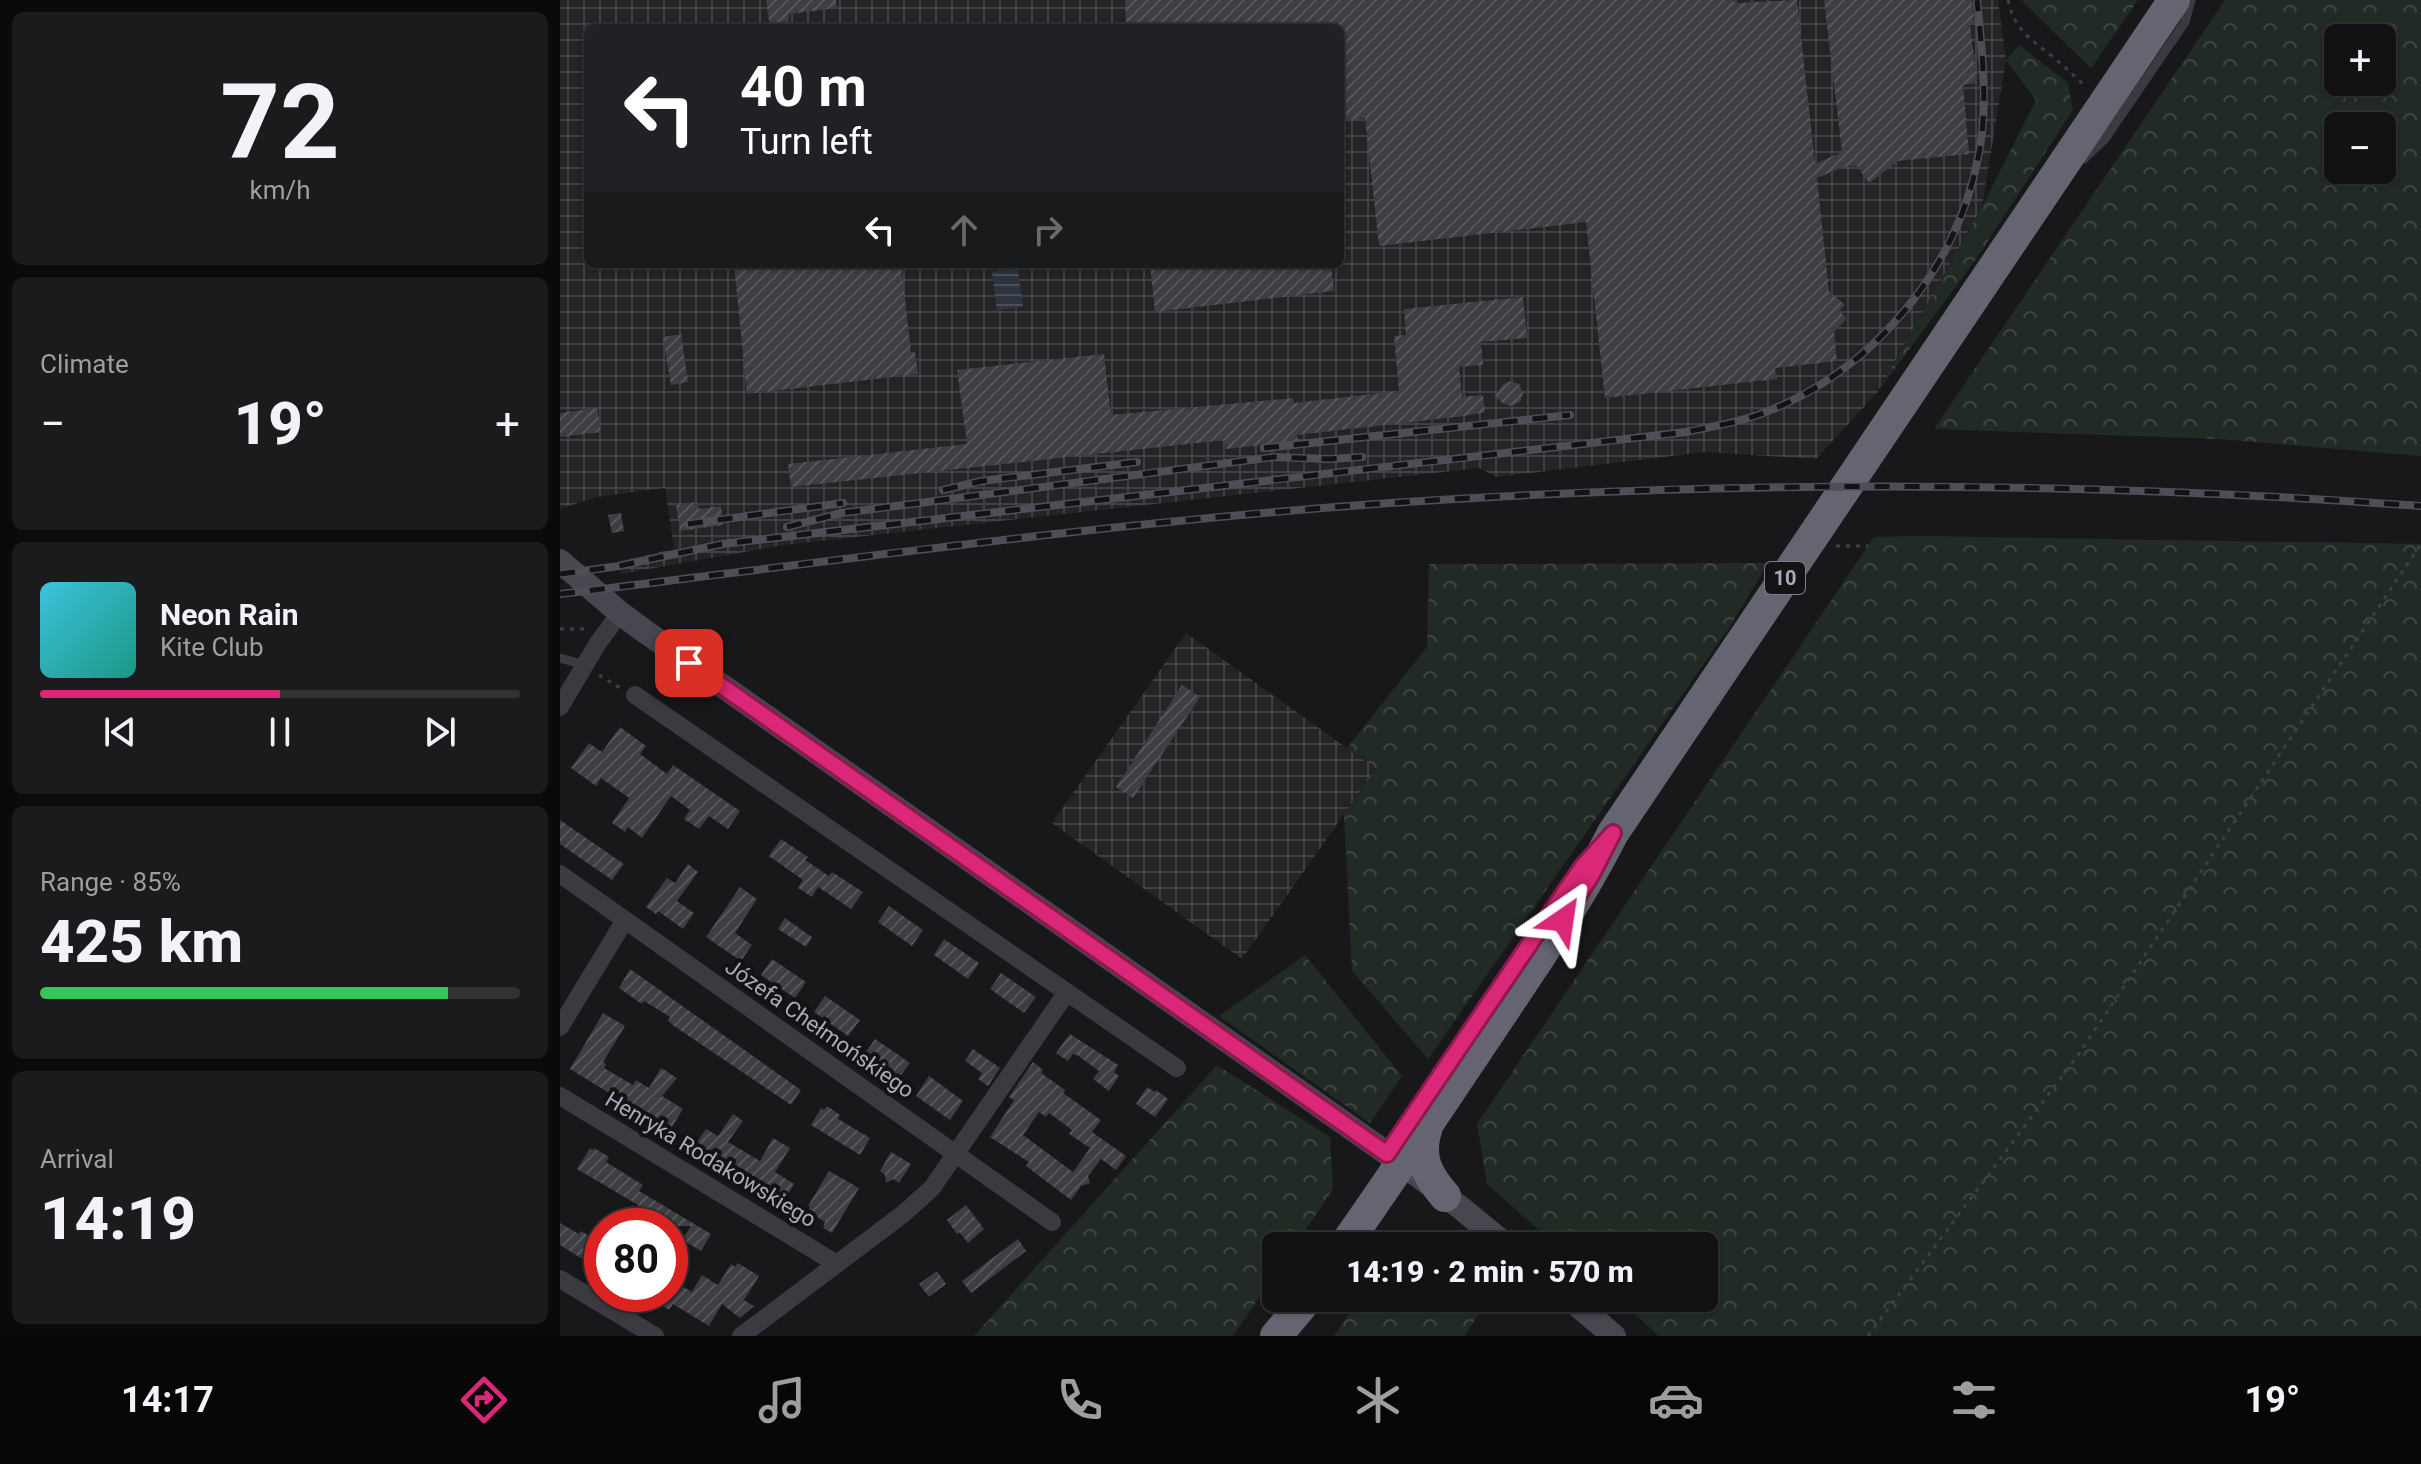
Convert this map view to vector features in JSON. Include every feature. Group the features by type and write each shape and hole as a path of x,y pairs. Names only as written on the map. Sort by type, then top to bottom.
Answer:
{"highway":[{"name":"10","path":"1339,1232 1427,1126 1549,943 1592,874 1613,833 2174,0"},
{"name":"10","path":"1353,1232 1567,889 1613,833"},
{"path":"1427,1126 1422,1160 1439,1192"},
{"path":"1391,1169 1397,1181 1423,1182 1439,1192"},
{"path":"1275,1336 1286,1312"},
{"path":"1275,1336 1296,1312"}],"street":[{"path":"560,561 620,613 1391,1169"},
{"path":"560,707 589,668 598,643 620,613"},
{"path":"635,695 1177,1068"},
{"name":"Józefa Chełmońskiego","path":"560,874 1052,1222"},
{"path":"560,1027 625,920"},
{"path":"741,1336 925,1195 957,1154 1067,992"},
{"name":"Henryka Rodakowskiego","path":"560,1096 837,1264"},
{"path":"1439,1192 1489,1232"},
{"path":"560,1279 655,1336"},
{"path":"1586,1312 1614,1336"}],"lane":[{"path":"2037,202 2105,139 2185,22 2191,0"},
{"path":"560,658 589,668"}],"path":[{"path":"2008,0 2011,15 2026,37 2067,68 2104,103"},
{"path":"1808,543 1868,546"},
{"path":"1868,1336 2078,1055 2421,544"},
{"path":"560,629 588,629 594,624"},
{"path":"589,668 635,695"}],"shaded area":[{"path":"560,0 1998,0 2006,60 1982,207 1877,393 1816,459 1705,452 1497,477 1479,468 784,545 620,574 619,561 674,549 665,488 596,497 560,509"},
{"path":"1186,633 1376,769 1242,959 1052,823"}],"green space":[{"path":"2021,0 2138,0 2091,68"},
{"path":"2225,0 2421,0 2421,456 2219,439 1934,429"},
{"path":"2019,45 2068,83 2073,110 1976,259 1877,393 1982,207 2036,100 2006,60"},
{"path":"1874,537 2421,544 2421,1336 1659,1336 1632,1312 1718,1312 1718,1232 1541,1232 1487,1184 1477,1124"},
{"path":"1768,563 1729,628 1428,1059 1352,971 1344,814 1376,769 1347,748 1427,647 1429,564"},
{"path":"1305,955 1402,1076 1370,1123 1219,1016"},
{"path":"1217,1065 1330,1137 1333,1189 1304,1232 1262,1232 1262,1294 1233,1336 974,1336"},
{"path":"1350,1312 1480,1312 1465,1336 1334,1336"}],"water":[{"path":"1018,269 1023,307 997,310 992,272"}],"building":[{"path":"766,0 836,0 837,8 789,14 788,24 769,24"},
{"path":"1125,0 1734,0 1735,3 1797,0 1815,164 1842,152 1824,0 1972,0 1975,25 1970,25 1977,83 1963,85 1969,154 1898,161 1869,183 1857,166 1843,167 1817,178 1829,291 1845,305 1839,311 1847,318 1834,332 1837,361 1775,368 1777,379 1605,398 1586,222 1379,246 1365,118 1344,121 1344,24 1126,24"},
{"path":"734,268 901,268 911,352 915,352 918,374 747,394"},
{"path":"1150,268 1331,268 1334,291 1155,312"},
{"path":"1523,297 1527,338 1481,342 1483,365 1459,367 1462,397 1483,395 1485,412 1297,435 1298,441 1226,449 1225,440 791,487 788,464 967,444 957,370 1104,354 1111,415 1293,398 1294,403 1399,391 1394,336 1406,335 1404,309"},
{"path":"681,334 688,382 671,385 663,337"},
{"path":"1510,381 1519,384 1523,393 1520,402 1511,406 1495,397 1502,385"},
{"path":"597,408 601,432 560,437 560,413"},
{"path":"698,502 699,509 721,506 723,525 680,531 676,505"},
{"path":"621,513 624,531 612,533 608,515"},
{"path":"1182,685 1200,697 1133,798 1116,787"},
{"path":"620,727 646,746 640,754 667,774 673,765 740,811 728,829 709,816 699,829 684,819 690,810 671,796 642,838 628,827 625,832 612,823 629,798 601,778 596,786 571,768 589,743 602,752"},
{"path":"560,820 624,864 612,880 560,844"},
{"path":"781,839 829,876 832,872 863,892 851,909 818,887 812,897 798,888 803,880 769,856"},
{"path":"688,864 698,872 677,901 694,913 683,929 658,911 656,914 646,907 667,878 675,883"},
{"path":"740,887 757,899 735,933 752,945 741,961 706,937"},
{"path":"889,906 923,930 912,946 878,922"},
{"path":"785,918 812,937 806,947 778,929"},
{"path":"944,939 979,963 968,979 934,955"},
{"path":"772,959 806,982 795,998 761,975"},
{"path":"630,969 801,1090 791,1105 674,1026 668,1021 670,1017 644,1001 642,1004 619,988"},
{"path":"1001,973 1036,997 1024,1013 990,989"},
{"path":"825,996 860,1020 848,1036 814,1012"},
{"path":"603,1013 625,1026 603,1062 606,1064 604,1068 633,1085 636,1080 649,1088 661,1068 677,1078 662,1096 683,1109 670,1130 570,1069"},
{"path":"1070,1034 1118,1065 1114,1072 1119,1076 1109,1091 1093,1079 1099,1071 1077,1055 1073,1054 1068,1061 1056,1053"},
{"path":"875,1039 910,1063 896,1082 862,1058"},
{"path":"973,1049 1000,1068 988,1086 978,1079 982,1073 965,1061"},
{"path":"1033,1062 1043,1070 1041,1073 1065,1090 1063,1093 1101,1120 1092,1132 1126,1156 1116,1170 1101,1159 1088,1176 1090,1183 1081,1186 1071,1200 1026,1166 1029,1162 990,1137 1014,1100 1009,1097","holes":["1039,1112 1046,1117 1049,1113 1072,1130 1069,1134 1090,1148 1073,1172 1023,1135"]},
{"path":"929,1076 963,1101 950,1120 916,1096"},
{"path":"1147,1087 1168,1099 1155,1117 1136,1104"},
{"path":"827,1106 840,1115 838,1119 870,1138 860,1155 811,1125 821,1108 824,1110"},
{"path":"733,1114 743,1121 728,1142 760,1161 773,1138 790,1148 775,1172 794,1184 784,1201 695,1145 706,1129 718,1136"},
{"path":"590,1148 594,1148 609,1157 606,1162 643,1185 639,1191 667,1208 643,1208 577,1169"},
{"path":"891,1152 911,1164 899,1183 893,1179 886,1183 885,1175 880,1171"},
{"path":"829,1171 859,1188 832,1233 823,1228 825,1222 808,1211"},
{"path":"966,1205 984,1229 968,1243 947,1220"},
{"path":"688,1220 711,1234 701,1251 688,1243 691,1226 688,1226"},
{"path":"560,1223 579,1234 581,1231 584,1233 584,1256 581,1258 560,1245"},
{"path":"1018,1239 1026,1251 971,1293 962,1281"},
{"path":"738,1263 759,1276 744,1300 754,1306 740,1318 722,1304 709,1326 686,1312 688,1290 692,1292 702,1275 718,1285 731,1264 735,1267"},
{"path":"937,1271 946,1284 929,1297 919,1284"}],"railway":[{"path":"560,574 619,566 722,544 1686,432 1758,415 1836,375 1870,347 1901,315 1928,280 1950,241 1967,200 1981,138 1984,79 1977,0"},
{"path":"1264,448 1570,415"},
{"path":"787,527 842,513 1274,457 1362,457"},
{"path":"943,490 982,481 1137,462"},
{"path":"560,594 1182,521 1390,503 1519,496 1648,490 1906,486 2163,492 2421,506"},
{"path":"688,524 843,503"}],"route":[{"path":"689,663 1387,1154 1534,935 1583,866 1613,833 1563,920"}]}
